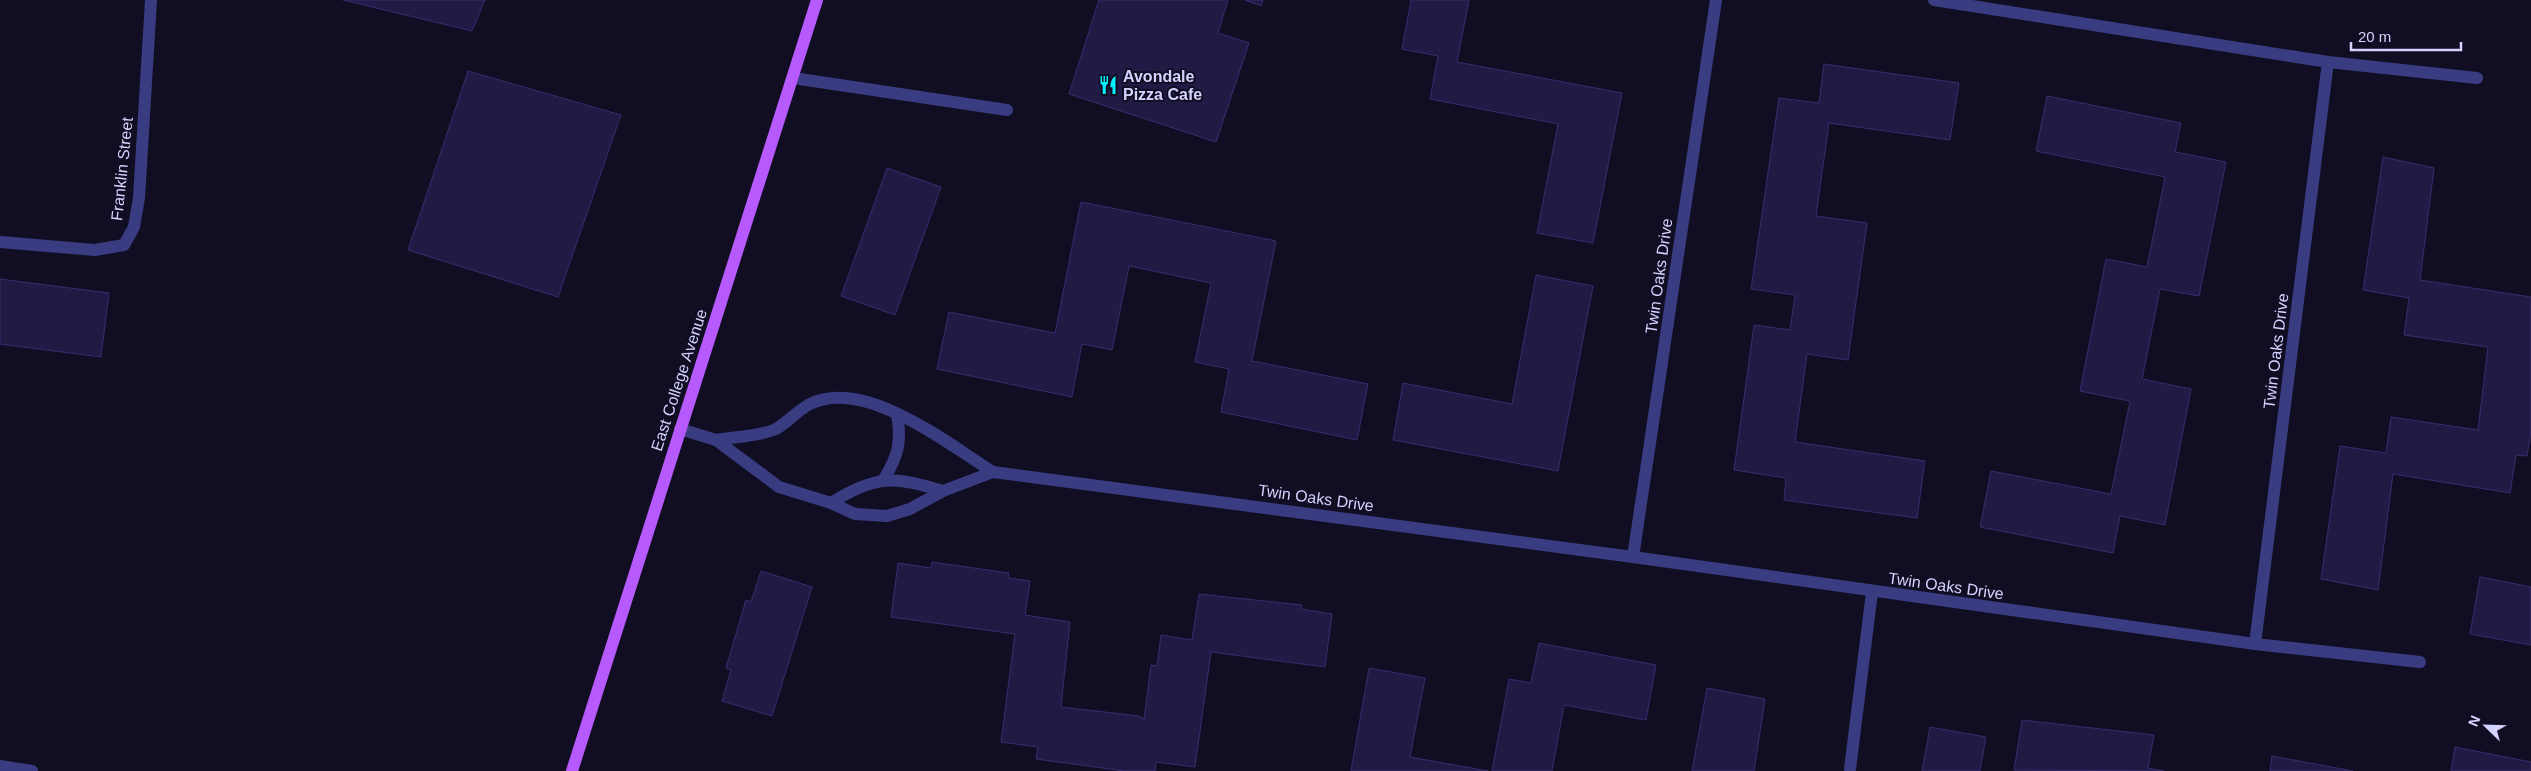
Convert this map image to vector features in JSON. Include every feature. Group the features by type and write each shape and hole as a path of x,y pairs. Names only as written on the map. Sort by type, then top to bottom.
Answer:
{"main road":[{"name":"East College Avenue","path":"575,770 680,429 817,0"}],"street":[{"name":"Franklin Street","path":"0,242 95,250 124,245 134,227 139,198 151,0"},
{"name":"Twin Oaks Drive","path":"1633,557 1716,0"},
{"path":"1934,0 2328,62 2478,78"},
{"name":"Twin Oaks Drive","path":"2255,644 2328,62"},
{"path":"792,78 1007,110"},
{"name":"Twin Oaks Drive","path":"716,440 774,430 811,404 841,397 876,404 898,415 993,472 1633,557 1872,592 2255,644 2420,662"},
{"path":"884,479 896,460 900,434 898,415"},
{"name":"Twin Oaks Drive","path":"680,429 716,440 778,487 855,514 887,516 910,509 943,491 993,472"},
{"path":"831,504 856,487 884,479 915,482 943,491"},
{"path":"1850,769 1872,592"},
{"path":"0,766 32,771"}],"building":[{"path":"343,0 485,0 472,31"},
{"path":"1099,0 1228,0 1218,33 1249,43 1216,142 1069,94"},
{"path":"1245,0 1263,0 1261,6"},
{"path":"1411,0 1469,0 1457,62 1622,93 1593,243 1537,233 1558,124 1430,99 1438,56 1402,49"},
{"path":"1824,64 1959,83 1950,140 1829,123 1816,216 1867,223 1848,360 1807,354 1795,442 1925,461 1917,518 1784,500 1786,478 1734,470 1754,325 1790,330 1795,295 1751,289 1779,98 1819,103"},
{"path":"468,71 621,115 558,297 408,250"},
{"path":"2047,96 2181,123 2175,152 2226,162 2199,296 2160,289 2142,379 2191,389 2165,525 2120,516 2113,553 1980,527 1991,471 2111,494 2130,401 2080,391 2106,259 2147,267 2165,177 2036,151"},
{"path":"2383,157 2434,168 2420,280 2531,297 2531,431 2527,456 2516,455 2510,493 2393,474 2378,590 2321,579 2340,446 2386,453 2391,417 2478,430 2488,347 2404,335 2409,298 2363,290"},
{"path":"887,168 941,187 895,315 841,296"},
{"path":"1081,202 1276,241 1252,361 1368,384 1357,440 1221,412 1229,369 1195,362 1211,283 1129,266 1112,350 1082,344 1072,397 937,369 949,312 1055,333"},
{"path":"1536,275 1593,286 1558,471 1393,440 1403,383 1512,404"},
{"path":"0,279 109,293 101,357 0,344"},
{"path":"932,562 1009,573 1008,578 1030,581 1025,615 1070,622 1061,707 1139,716 1144,719 1151,665 1157,666 1161,635 1192,640 1199,594 1302,605 1301,609 1332,614 1325,667 1211,652 1195,767 1156,762 1155,771 1125,771 1036,759 1038,747 1001,742 1015,634 891,617 898,563 931,568"},
{"path":"761,571 812,587 772,716 722,701 731,670 726,668 746,600 751,602"},
{"path":"2480,577 2531,587 2531,645 2470,634"},
{"path":"1539,643 1656,665 1646,720 1564,705 1552,771 1492,771 1509,679 1531,683"},
{"path":"1369,668 1425,678 1410,757 1488,771 1351,771"},
{"path":"1707,688 1765,699 1754,771 1692,771"},
{"path":"2022,720 2154,735 2148,768 2164,771 2014,770"},
{"path":"1930,727 1986,737 1980,771 1922,771"},
{"path":"2455,747 2531,762 2531,771 2451,771"},
{"path":"2272,756 2353,771 2270,771"}],"place":[{"name":"Avondale Pizza Cafe","path":"1108,85"}]}
